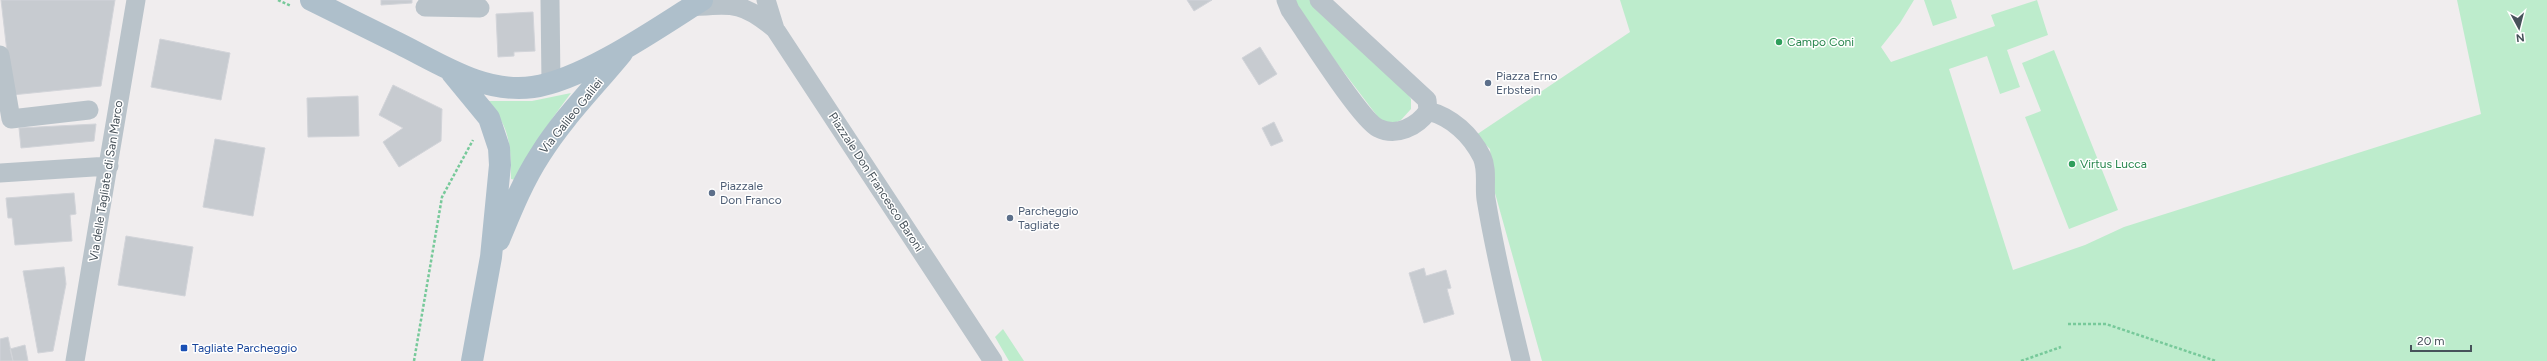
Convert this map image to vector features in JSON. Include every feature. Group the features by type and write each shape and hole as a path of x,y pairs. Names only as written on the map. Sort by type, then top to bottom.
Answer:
{"main road":[{"path":"311,0 450,70 483,82 510,88 551,83 574,74 629,45 696,4"},
{"name":"Via Galileo Galilei","path":"491,257 528,173 540,154 562,124 629,45"},
{"name":"Via Galileo Galilei","path":"450,70 489,118 500,148 500,165 491,257 472,361"}],"street":[{"name":"Via delle Tagliate di San Marco","path":"76,361 136,0"},
{"path":"550,0 551,83"},
{"name":"Piazzale Don Francesco Baroni","path":"766,0 775,29 993,361"},
{"path":"1286,0 1290,10 1368,120 1377,127 1390,132 1405,129 1420,122 1428,111 1427,100 1319,0"},
{"path":"696,4 738,6 757,14 775,29"},
{"path":"425,7 480,8"},
{"path":"0,55 11,118 89,110"},
{"path":"1428,111 1442,115 1453,121 1470,139 1482,158 1486,199 1521,361"},
{"path":"0,173 109,166"}],"path":[{"path":"414,361 442,197 476,135"},
{"path":"2068,324 2106,324 2216,361"},
{"path":"2021,361 2061,347"}],"green space":[{"path":"1296,0 1310,0 1406,91 1411,99 1411,109 1401,120 1390,125 1381,121 1295,8"},
{"path":"1620,0 1914,0 1900,23 1881,47 1891,62 1995,26 1991,15 2037,0 2048,35 2007,50 2020,87 2000,94 1987,56 1949,69 2013,270 2085,245 2124,227 2481,114 2457,0 2547,0 2547,361 1542,361 1493,186 1490,149 1476,135 1630,32"},
{"path":"1924,0 1951,0 1957,18 1933,26"},
{"name":"Virtus Lucca","path":"2054,50 2118,210 2069,229 2025,117 2041,111 2022,63"},
{"path":"571,93 534,146 517,180 511,179 508,137 505,128 495,110 487,101 532,101"},
{"path":"1003,329 1024,361 1009,361 995,337"}],"building":[{"path":"1,0 115,0 101,86 12,95"},
{"path":"381,0 412,0 412,3 381,5"},
{"path":"1187,0 1212,0 1194,11"},
{"path":"533,12 535,51 514,52 514,56 498,57 496,14"},
{"path":"160,39 230,53 221,100 151,87"},
{"path":"1260,47 1277,74 1259,85 1242,58"},
{"path":"393,85 442,109 441,141 399,167 383,142 403,128 379,115"},
{"path":"358,96 359,136 308,137 307,98"},
{"path":"1274,122 1283,141 1271,146 1262,128"},
{"path":"96,124 94,141 21,148 19,128"},
{"path":"215,139 265,148 253,216 203,207"},
{"path":"74,193 76,214 70,215 72,241 15,245 12,218 8,218 6,198"},
{"path":"126,236 193,247 185,296 118,285"},
{"path":"64,267 66,284 53,351 38,353 23,271"},
{"path":"1424,268 1426,276 1446,270 1451,288 1447,289 1454,314 1424,323 1409,273"},
{"path":"8,337 13,361 0,361 0,339"},
{"path":"25,345 28,361 13,361 10,349"}],"place":[{"name":"Campo Coni","path":"1779,42"},
{"name":"Piazza Erno Erbstein","path":"1488,83"},
{"name":"Virtus Lucca","path":"2072,164"},
{"name":"Piazzale Don Franco","path":"712,193"},
{"name":"Parcheggio Tagliate","path":"1010,218"},
{"name":"Tagliate Parcheggio","path":"184,348"}]}
